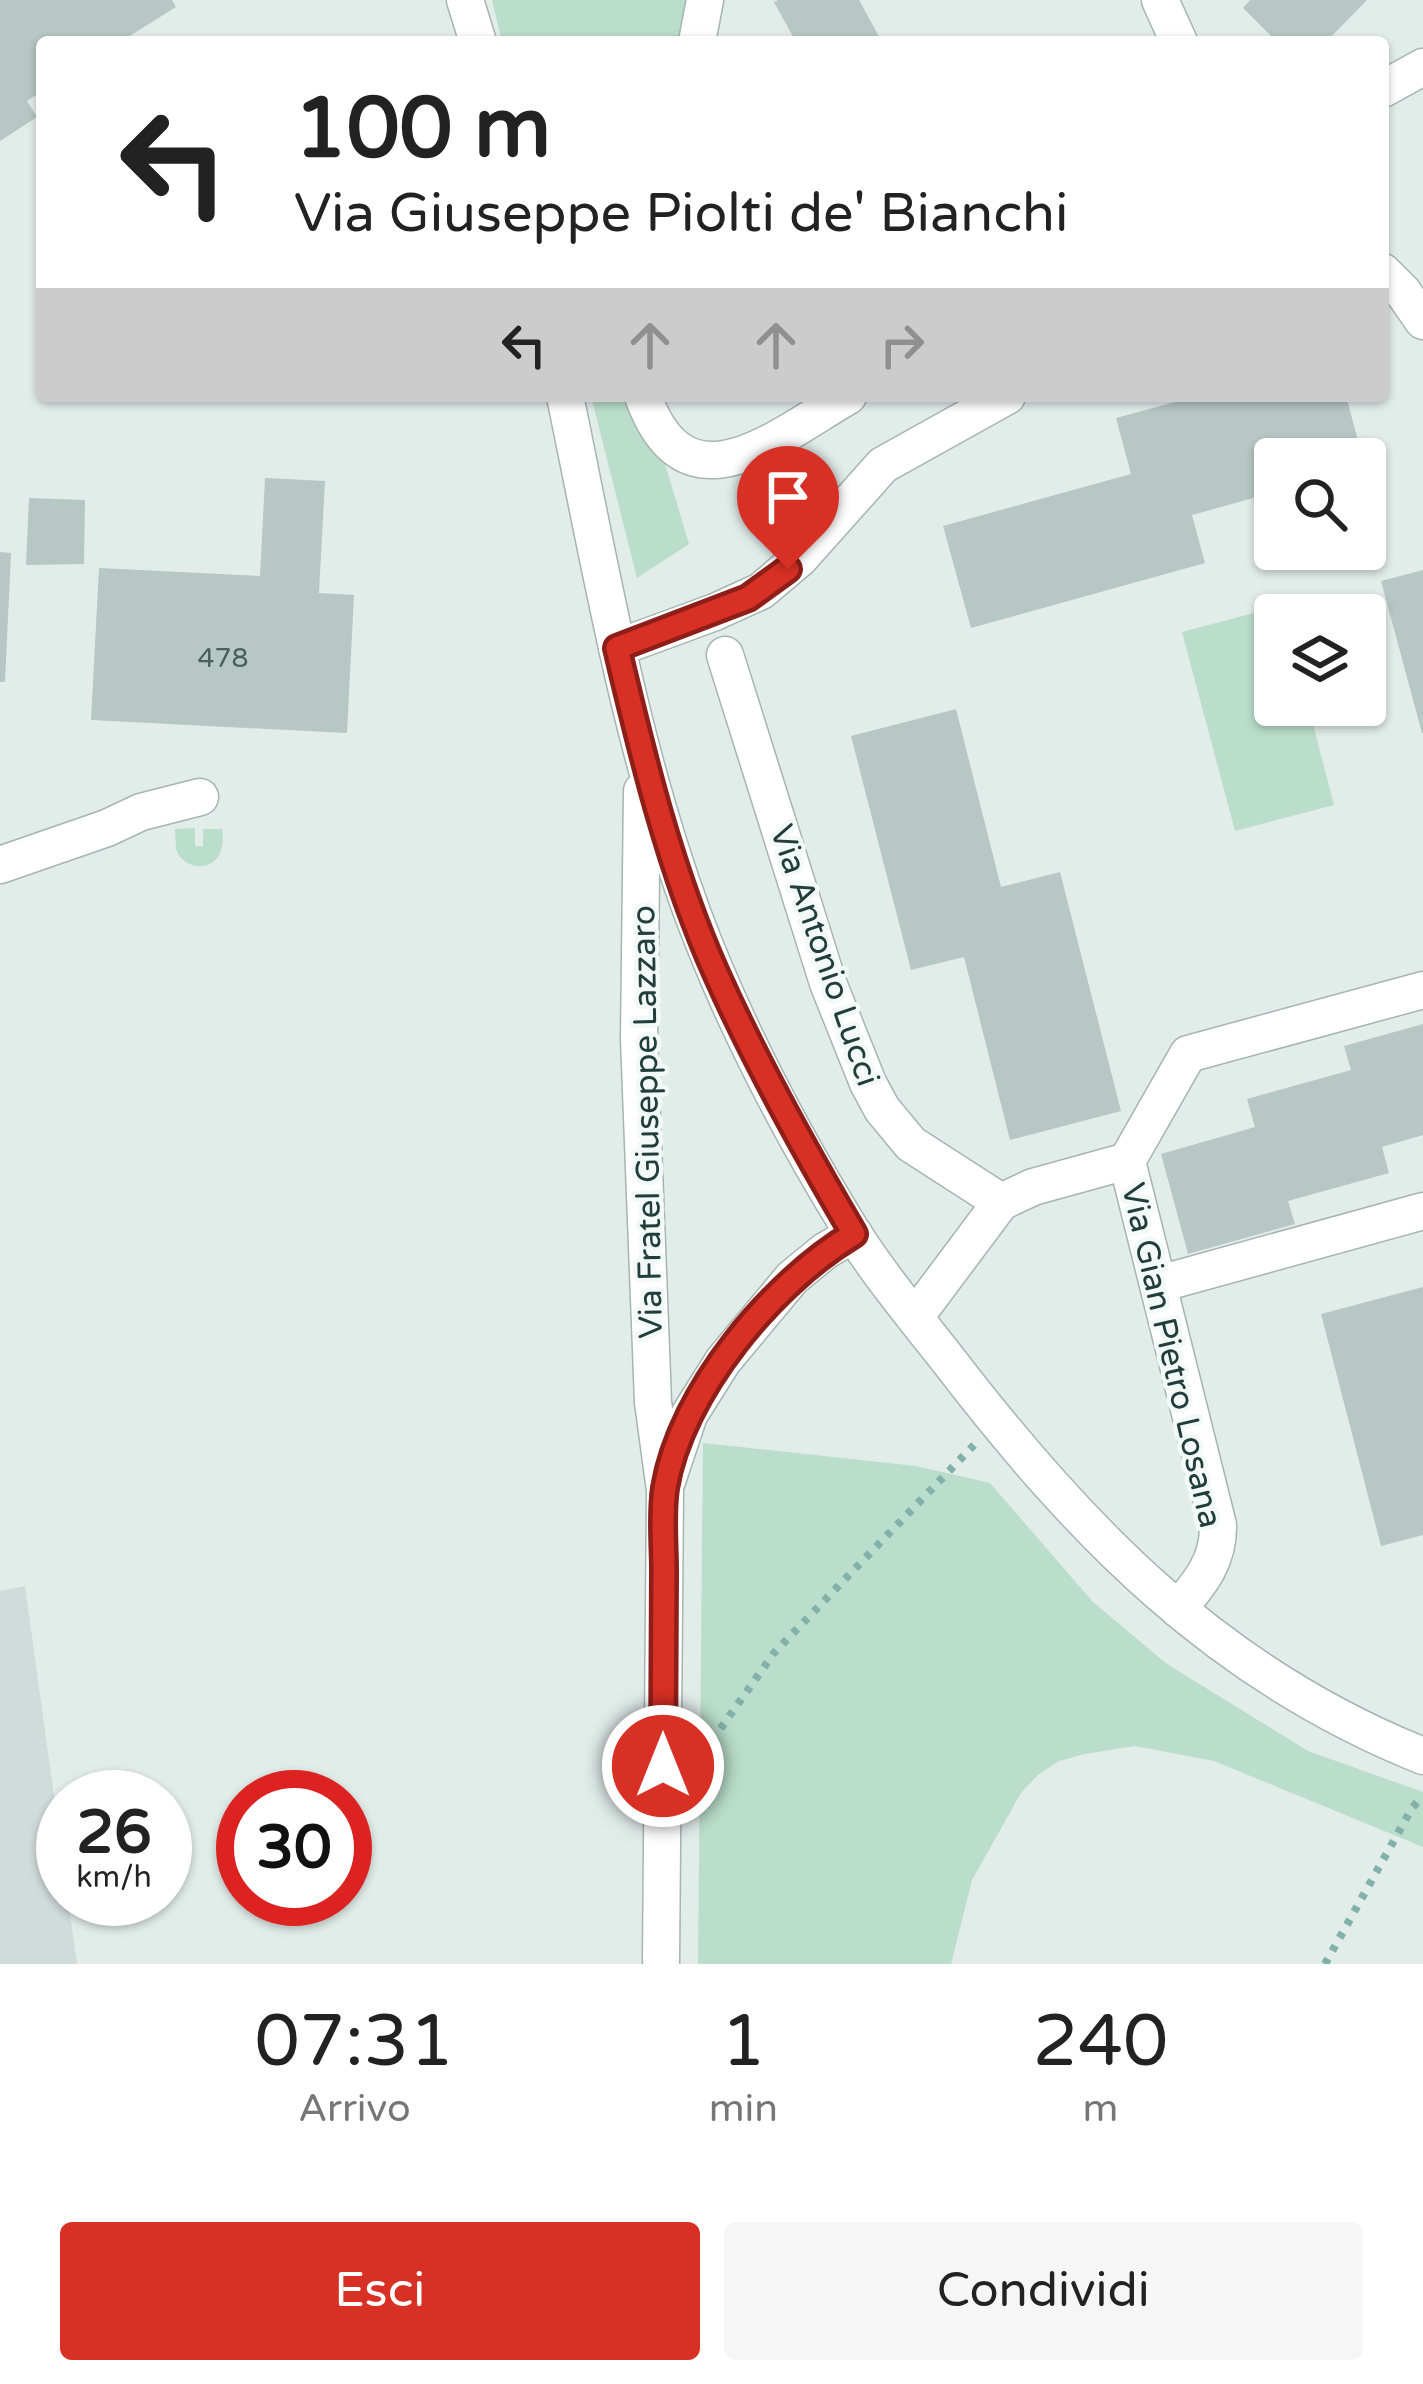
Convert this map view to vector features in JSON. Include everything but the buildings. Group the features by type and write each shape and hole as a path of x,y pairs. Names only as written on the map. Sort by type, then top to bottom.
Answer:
{"street":[{"path":"465,0 476,36"},
{"path":"698,36 705,0"},
{"path":"1160,0 1176,36"},
{"path":"1389,86 1423,67"},
{"path":"1389,278 1423,321"},
{"path":"566,402 617,648 668,843 715,972 794,1131 854,1234 995,1422 1094,1533 1178,1609 1252,1667 1337,1718 1423,1756"},
{"path":"646,402 654,422 674,446 694,458 717,462 749,453 838,402"},
{"path":"617,648 761,591 800,558 883,465 996,402"},
{"name":"Via Antonio Lucci","path":"725,655 828,983 868,1083 911,1144 1001,1202"},
{"name":"Via Fratel Giuseppe Lazzaro","path":"642,752 640,1061 652,1402 665,1490 662,1964"},
{"path":"0,865 141,812 200,797"},
{"path":"915,1317 1001,1202 1033,1186 1127,1161 1188,1054 1423,990"},
{"name":"Via Gian Pietro Losana","path":"1127,1161 1218,1525 1206,1576 1178,1609"},
{"path":"1159,1285 1423,1210"},
{"name":"Via Fratel Giuseppe Lazzaro","path":"665,1490 689,1415 723,1360 792,1278 854,1234"}],"path":[{"path":"663,1766 711,1742 774,1653 995,1422"},
{"path":"1325,1964 1423,1796"}],"shaded area":[{"path":"25,1586 50,1770 36,1770 36,1926 72,1926 77,1964 0,1964 0,1591"}],"green space":[{"path":"492,0 689,0 683,36 501,36"},
{"path":"593,402 647,402 689,544 637,578"},
{"path":"1254,613 1254,726 1313,726 1334,805 1235,831 1182,632"},
{"path":"195,828 195,846 203,846 203,829 222,829 221,851 212,863 188,863 176,849 175,829"},
{"path":"703,1443 916,1466 990,1483 1093,1602 1167,1664 1308,1751 1423,1792 1423,1847 1214,1761 1135,1746 1085,1754 1059,1761 1021,1793 972,1880 951,1964 698,1964"}],"route":[{"path":"663,1766 665,1490 680,1437 723,1360 779,1293 825,1251 854,1234 794,1131 715,972 668,843 617,648 748,598 788,569"}]}
